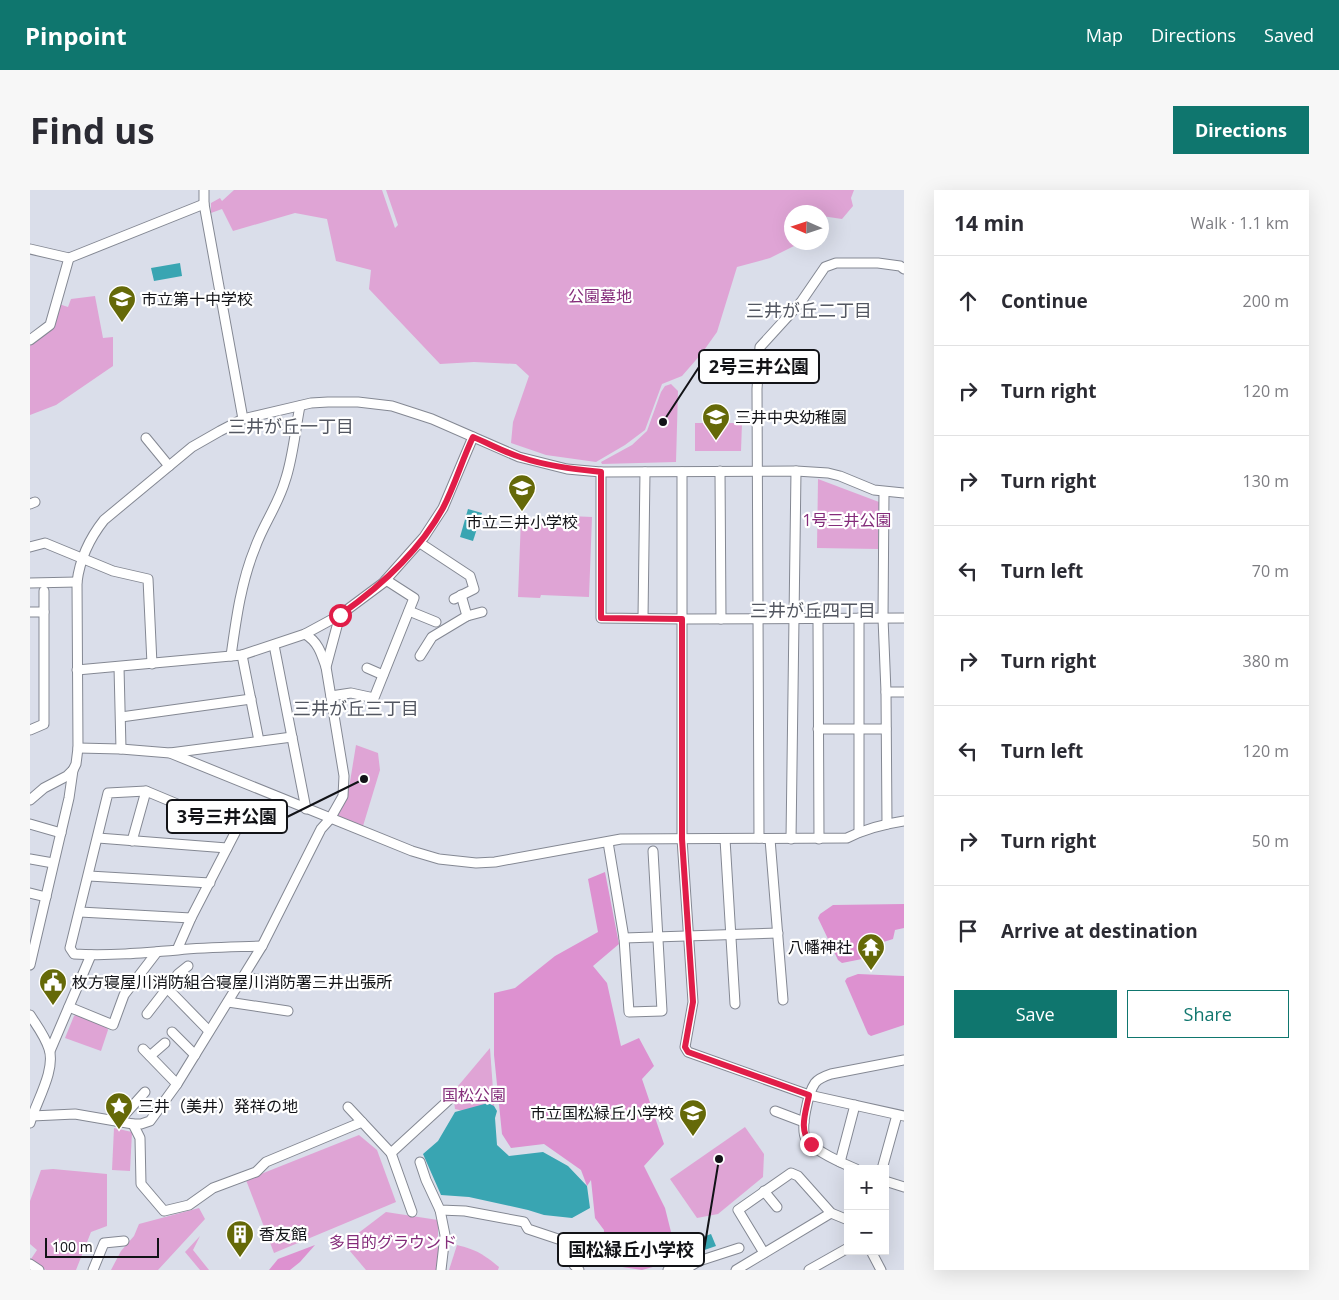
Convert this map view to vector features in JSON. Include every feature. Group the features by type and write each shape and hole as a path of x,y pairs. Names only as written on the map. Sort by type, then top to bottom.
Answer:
{"street":[{"path":"204,190 204,204 243,419"},
{"path":"30,249 69,258 204,204"},
{"path":"30,339 50,324 69,258"},
{"path":"759,838 757,389 760,347 801,302 826,267 836,263 878,263 900,266 904,269"},
{"path":"30,965 34,929 46,897 73,770 76,764 78,748 77,582 78,569 82,558 92,535 104,520 192,447 243,419 310,403 348,402 392,406 432,419 519,457 567,469 601,472 828,472 884,492 904,493"},
{"path":"231,656 237,614 248,566 255,546 278,502 286,479 300,406"},
{"path":"77,670 242,655 274,646 305,634 340,615 386,580 420,543 443,508 473,437"},
{"path":"146,438 169,466"},
{"path":"720,471 721,619"},
{"path":"791,838 796,471"},
{"path":"601,472 601,618 904,618"},
{"path":"643,618 645,472"},
{"path":"682,472 682,839 693,1002 685,1047 688,1052 809,1095 900,1116 883,1165"},
{"path":"884,492 883,618 886,692 887,824"},
{"path":"30,547 46,543 113,571 148,580 152,664"},
{"path":"420,543 470,576 474,589 458,597 467,616"},
{"path":"331,696 350,693 374,698 414,598 386,580"},
{"path":"30,582 77,582"},
{"path":"30,730 44,724 44,590"},
{"path":"409,611 436,622"},
{"path":"30,612 44,612"},
{"path":"420,656 432,637 467,616 482,612"},
{"path":"326,667 340,615"},
{"path":"818,618 819,839"},
{"path":"859,618 859,832"},
{"path":"30,1015 50,1051 46,1082 31,1120 75,1114 133,1124 150,1121 177,1084 262,946 321,829 330,819 343,796 344,776 326,667 320,648 315,641 305,634"},
{"path":"274,646 306,809"},
{"path":"242,655 259,741"},
{"path":"120,667 121,749"},
{"path":"367,668 383,676"},
{"path":"886,692 904,692"},
{"path":"121,717 251,699"},
{"path":"818,728 886,729"},
{"path":"78,748 170,753 292,737"},
{"path":"170,753 330,819 421,854 439,859 468,863 495,862 621,839 847,838 859,832 904,821"},
{"path":"30,799 73,770"},
{"path":"177,950 191,918 237,829 146,791 108,793 70,948 74,954 92,955 262,946"},
{"path":"132,841 146,791"},
{"path":"30,824 61,833"},
{"path":"98,838 227,848"},
{"path":"770,838 783,1000"},
{"path":"725,839 735,1004"},
{"path":"608,842 624,938 629,1012 662,1011 653,851"},
{"path":"30,859 53,863"},
{"path":"89,876 210,883"},
{"path":"30,893 46,897"},
{"path":"80,912 191,918"},
{"path":"624,938 778,933"},
{"path":"69,1007 112,1025 124,994 157,952"},
{"path":"50,1051 92,955"},
{"path":"147,1014 178,974 188,966"},
{"path":"242,978 318,984"},
{"path":"167,988 210,1031"},
{"path":"228,1002 288,1011"},
{"path":"172,1032 195,1055"},
{"path":"150,1056 165,1043"},
{"path":"143,1049 177,1084"},
{"path":"847,1165 811,1144 805,1138 804,1122 809,1095 814,1084 822,1077 904,1060"},
{"path":"118,1122 145,1092"},
{"path":"391,1153 452,1097"},
{"path":"840,1162 855,1105"},
{"path":"348,1107 391,1153 412,1212"},
{"path":"775,1111 804,1122"},
{"path":"133,1124 140,1138 141,1184 164,1211 189,1205 212,1188 256,1172 266,1162 362,1122"},
{"path":"420,1162 440,1210 446,1234 442,1270"},
{"path":"764,1253 738,1210 790,1173 798,1176 831,1213 844,1218"},
{"path":"889,1181 904,1187"},
{"path":"764,1191 777,1207"},
{"path":"440,1210 465,1211 524,1222 528,1229 582,1247 586,1251 574,1265 579,1270"},
{"path":"736,1270 831,1213"},
{"path":"95,1269 104,1243 120,1239"},
{"path":"668,1270 672,1268 682,1270 701,1266 739,1248"},
{"path":"809,1270 844,1250"},
{"path":"873,1255 881,1270"},
{"path":"30,1264 40,1270"}],"green space":[{"name":"公園墓地","path":"234,190 382,190 395,228 398,225 386,190 854,190 851,198 853,206 842,219 829,217 829,205 784,205 784,250 786,250 770,258 737,267 717,332 702,353 682,376 662,384 645,430 625,445 596,462 546,455 511,443 513,422 529,376 516,364 474,362 440,364 369,289 371,270 336,261 327,219 295,213 233,231 222,209 211,213 211,203 220,198 222,201"},
{"path":"95,296 103,338 113,337 113,366 56,405 30,415 30,346 52,329 59,304 68,307 71,299"},
{"path":"671,384 678,391 676,462 602,464 601,462 632,445 647,431 661,392 665,386"},
{"path":"695,423 742,423 741,451 695,451"},
{"name":"1号三井公園","path":"818,479 879,502 878,549 817,548"},
{"path":"548,515 592,517 589,597 541,595 540,598 518,597 521,518 548,519"},
{"path":"356,745 378,753 380,770 363,826 337,817 349,788"},
{"path":"77,1014 106,1025 108,1030 101,1051 65,1038 74,1016"},
{"name":"国松公園","path":"490,1048 495,1118 455,1109 453,1092"},
{"path":"745,1127 764,1154 763,1177 718,1214 697,1218 670,1179"},
{"path":"114,1128 132,1132 130,1171 112,1170"},
{"path":"359,1135 377,1150 396,1202 274,1253 246,1180"},
{"path":"53,1169 107,1174 107,1226 91,1232 76,1270 46,1270 31,1259 37,1250 30,1244 30,1201 41,1170"},
{"path":"199,1208 205,1219 158,1270 111,1270 121,1251 134,1236 139,1224"},
{"name":"多目的グラウンド","path":"386,1212 438,1220 438,1270 366,1270 344,1244"},
{"path":"200,1236 193,1250 209,1270 200,1270 185,1252"},
{"path":"457,1245 484,1256 499,1267 498,1270 449,1270"}],"shaded area":[{"path":"605,872 619,944 593,966 607,983 621,1046 639,1038 654,1066 642,1079 664,1144 644,1166 665,1208 678,1260 642,1270 603,1264 604,1230 595,1218 591,1180 587,1186 581,1170 544,1144 511,1148 502,1134 494,1055 494,993 515,988 555,956 598,932 588,879"},
{"path":"904,904 904,928 895,930 893,939 877,944 867,958 842,963 838,960 818,918 820,914 833,905"},
{"path":"858,974 904,976 904,1025 871,1036 868,1034 845,981 847,978"},
{"path":"315,1245 290,1270 269,1270 278,1259"}],"water":[{"path":"180,263 182,276 154,281 151,268"},
{"path":"468,509 482,513 473,541 460,537"},
{"path":"488,1103 494,1106 497,1111 495,1118 497,1145 509,1156 543,1152 568,1166 587,1186 590,1208 572,1218 544,1215 469,1197 441,1195 423,1154 438,1141 455,1112"},
{"path":"711,1234 716,1246 690,1255 686,1243"}],"place":[{"name":"市立第十中学校","path":"122,323"},
{"name":"2号三井公園","path":"663,422"},
{"name":"三井中央幼稚園","path":"716,441"},
{"name":"市立三井小学校","path":"522,512"},
{"name":"3号三井公園","path":"364,779"},
{"name":"八幡神社","path":"871,971"},
{"name":"枚方寝屋川消防組合寝屋川消防署三井出張所","path":"53,1006"},
{"name":"三井（美井）発祥の地","path":"119,1130"},
{"name":"市立国松緑丘小学校","path":"693,1137"},
{"name":"国松緑丘小学校","path":"719,1159"},
{"name":"香友館","path":"240,1258"}],"district":[{"name":"三井が丘二丁目","path":"809,310"},
{"name":"三井が丘一丁目","path":"291,426"},
{"name":"三井が丘四丁目","path":"813,610"},
{"name":"三井が丘三丁目","path":"356,708"}],"route":[{"path":"340,615 384,582 424,538 443,508 473,437 519,457 539,463 567,469 601,472 601,618 682,619 682,839 693,1002 685,1047 688,1052 809,1095 803,1130 805,1138 811,1144"}]}
